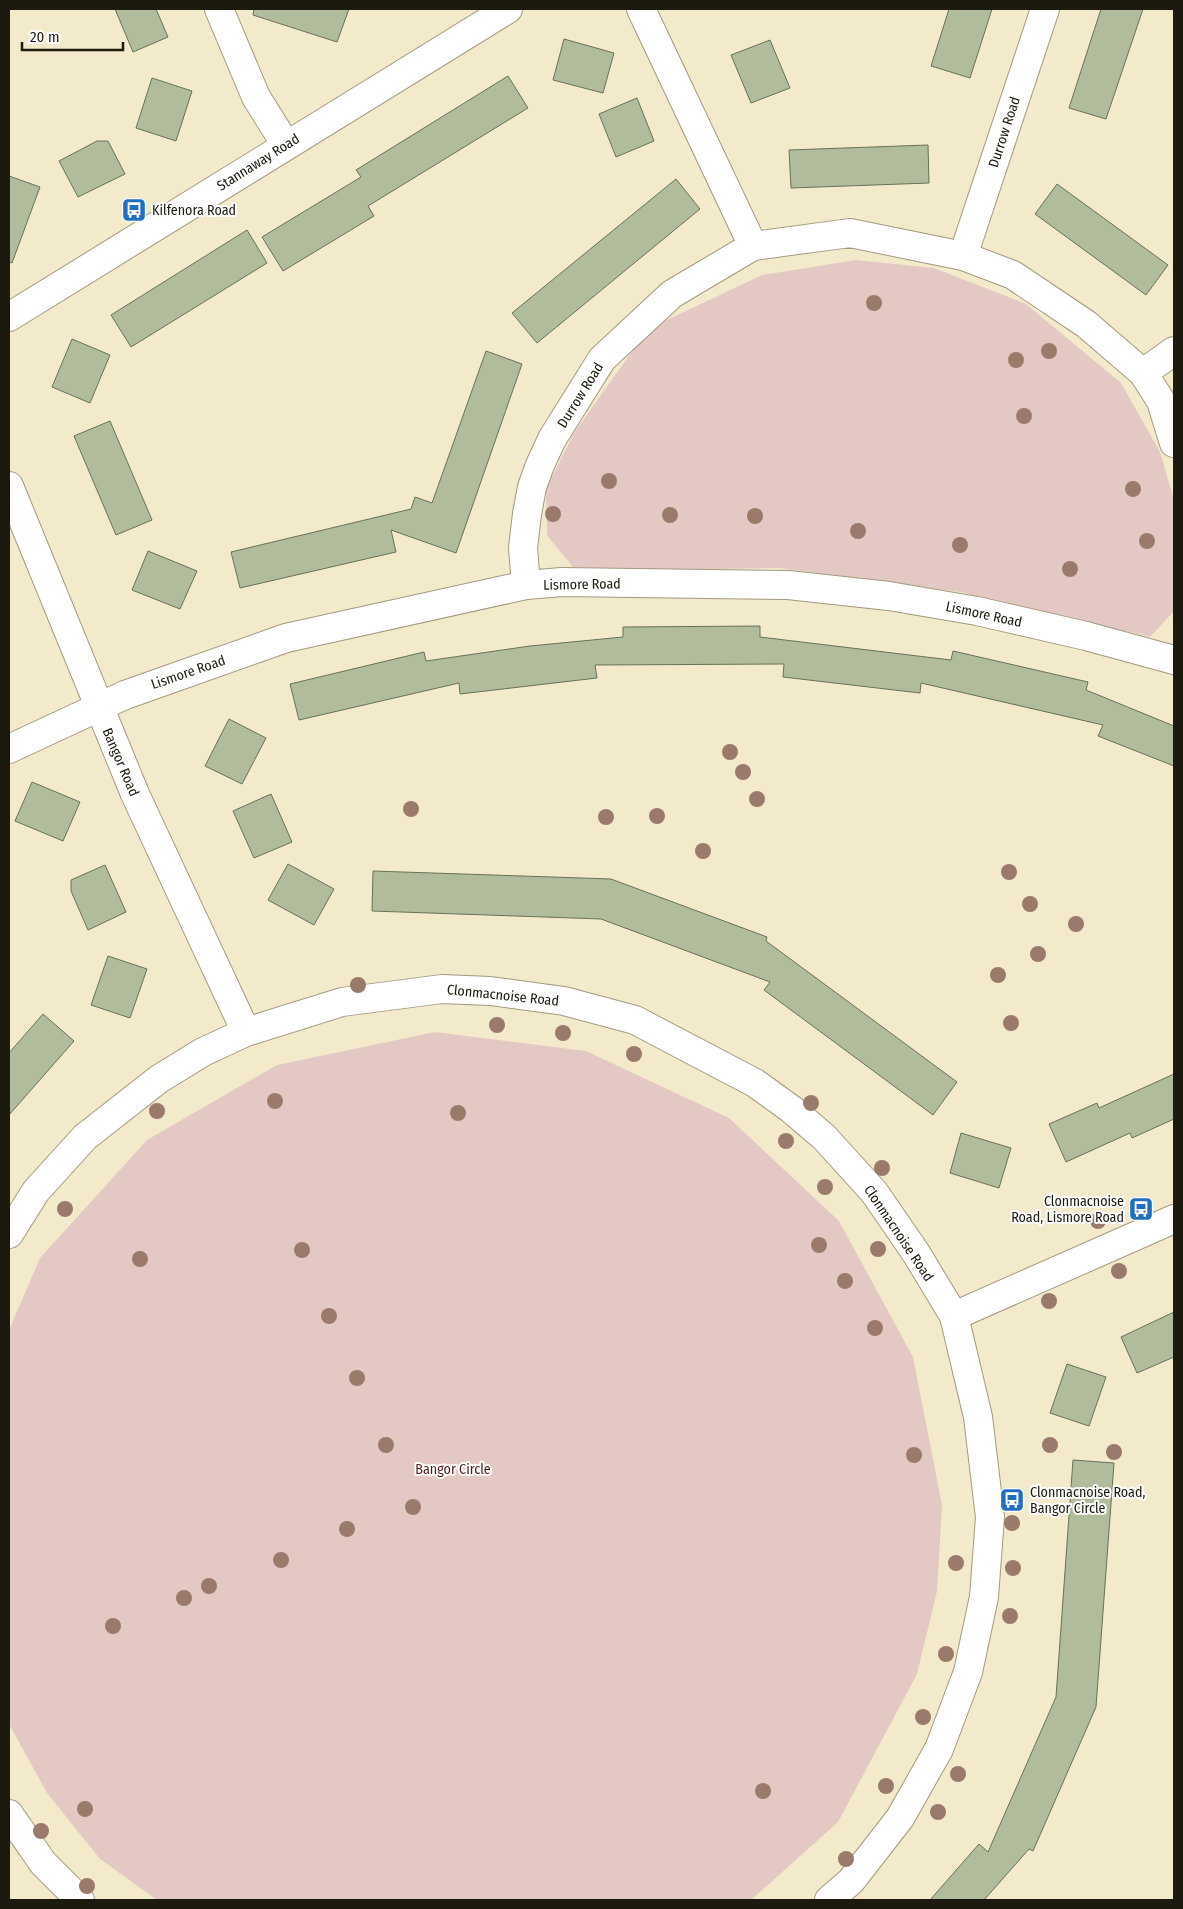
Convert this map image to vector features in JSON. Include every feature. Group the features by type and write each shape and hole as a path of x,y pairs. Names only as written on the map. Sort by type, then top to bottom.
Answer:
{"street":[{"path":"218,9 256,97 286,145"},
{"name":"Stannaway Road","path":"9,317 508,9"},
{"path":"641,9 753,246"},
{"name":"Durrow Road","path":"963,256 1044,9"},
{"name":"Durrow Road","path":"526,585 523,548 526,514 532,486 552,439 602,359 672,294 753,246 850,232 963,256 1013,275 1086,324 1143,373 1161,401 1174,443"},
{"path":"1143,373 1174,351"},
{"name":"Bangor Road","path":"9,486 135,794 246,1032"},
{"name":"Lismore Road","path":"9,749 125,695 286,638 526,585 562,582 788,585 889,596 977,611 1086,636 1174,660"},
{"name":"Clonmacnoise Road","path":"9,1234 36,1191 85,1137 159,1078 203,1052 246,1032 342,1002 442,989 490,991 564,1001 635,1020 755,1082 791,1109 824,1137 874,1192 916,1253 954,1316 978,1417 990,1518 984,1597 968,1672 939,1749 900,1818 851,1881 829,1900"},
{"path":"954,1316 1174,1218"},
{"path":"9,1814 43,1863 80,1900"}],"green space":[{"path":"856,260 934,268 1026,304 1121,383 1160,452 1174,500 1174,611 1150,637 960,592 779,568 576,571 547,535 546,489 574,433 648,329 762,275"},
{"name":"Bangor Circle","path":"435,1032 586,1051 729,1118 839,1221 913,1357 942,1505 937,1591 917,1674 838,1822 751,1900 157,1900 100,1859 47,1793 9,1724 9,1330 40,1258 147,1140 277,1065"}],"building":[{"path":"115,9 156,9 168,37 133,52"},
{"path":"254,9 349,9 337,42 253,15"},
{"path":"949,9 992,9 970,78 931,66"},
{"path":"1101,9 1143,9 1106,119 1069,108"},
{"path":"564,39 614,53 603,93 553,80"},
{"path":"770,40 790,88 751,103 731,55"},
{"path":"508,76 528,108 368,206 374,216 283,271 262,237 361,177 356,170"},
{"path":"152,78 192,91 176,141 136,128"},
{"path":"637,98 654,141 616,157 599,114"},
{"path":"97,141 108,141 125,174 78,197 59,161"},
{"path":"928,145 929,183 791,188 789,150"},
{"path":"9,176 40,187 12,263 9,262"},
{"path":"676,179 700,209 537,343 512,313"},
{"path":"1057,184 1168,265 1146,295 1035,214"},
{"path":"247,230 267,263 131,347 111,315"},
{"path":"72,339 110,355 90,403 52,387"},
{"path":"486,351 522,364 456,553 391,530 396,552 240,588 231,552 411,509 415,497 432,503"},
{"path":"110,421 152,520 116,535 74,436"},
{"path":"148,551 197,571 180,609 132,590"},
{"path":"760,626 760,637 951,660 953,651 1088,682 1086,690 1174,726 1174,766 1098,736 1103,725 921,683 920,693 783,677 784,664 595,665 597,678 460,694 459,683 299,720 290,684 424,652 426,661 530,646 623,637 623,627"},
{"path":"229,719 266,738 242,784 205,766"},
{"path":"32,782 80,802 63,841 15,821"},
{"path":"271,794 292,842 254,858 233,811"},
{"path":"288,864 334,889 314,925 268,900"},
{"path":"105,865 126,912 88,930 71,891 71,880"},
{"path":"373,871 611,879 767,937 766,941 957,1082 933,1115 764,990 770,982 601,919 372,911"},
{"path":"108,956 147,969 130,1018 91,1005"},
{"path":"43,1014 74,1041 9,1115 9,1053"},
{"path":"1174,1074 1174,1119 1132,1138 1130,1133 1066,1162 1049,1124 1097,1103 1099,1108"},
{"path":"961,1133 1011,1148 999,1188 950,1173"},
{"path":"1174,1312 1174,1357 1137,1373 1121,1337"},
{"path":"1067,1364 1106,1377 1089,1426 1050,1413"},
{"path":"1073,1460 1114,1463 1096,1707 1033,1851 1029,1849 984,1900 930,1900 979,1844 988,1852 1056,1697"}],"place":[{"name":"Kilfenora Road","path":"134,210"},
{"name":"Clonmacnoise Road, Lismore Road","path":"1141,1209"},
{"name":"Clonmacnoise Road, Bangor Circle","path":"1012,1500"}]}
